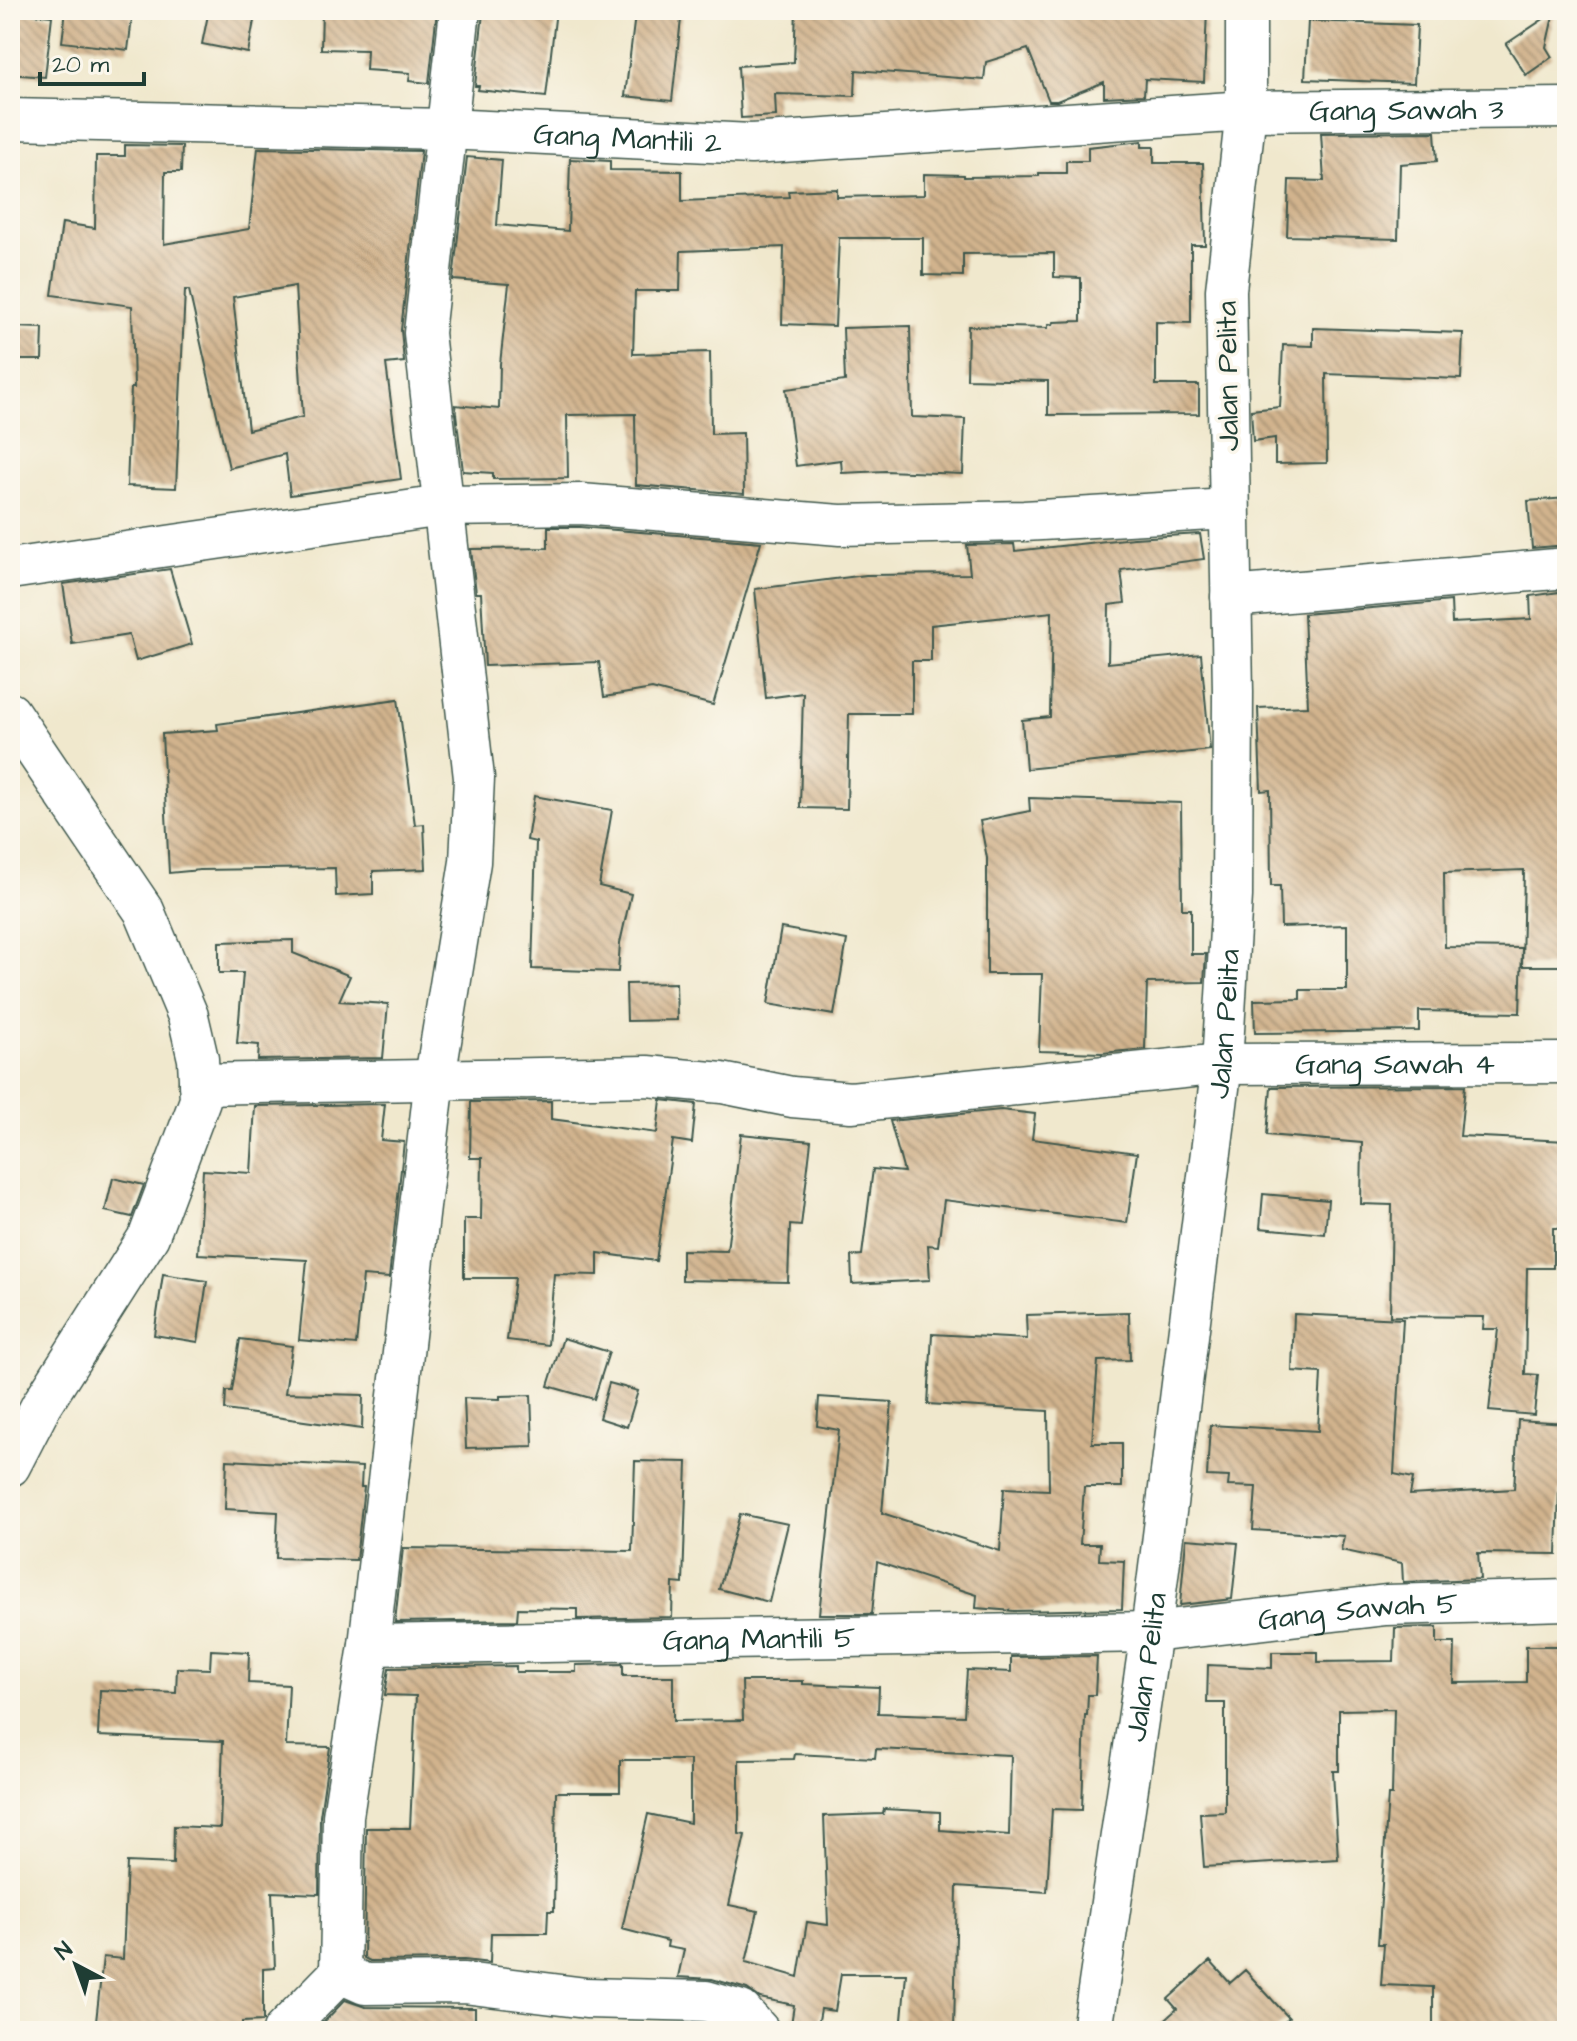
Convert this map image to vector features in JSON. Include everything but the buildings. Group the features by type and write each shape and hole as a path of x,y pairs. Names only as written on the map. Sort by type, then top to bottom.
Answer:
{"street":[{"path":"283,2031 340,1973 343,1816 369,1645 435,1078 470,862 474,778 424,333 460,10"},
{"name":"Jalan Pelita","path":"1092,2031 1151,1632 1222,1064 1232,896 1226,290 1246,111 1246,10"},
{"name":"Gang Sawah 3","path":"1246,111 1567,108"},
{"name":"Gang Mantili 2","path":"10,119 446,129 751,144 1246,111"},
{"path":"10,569 442,506 581,504 840,525 1024,521 1229,509"},
{"path":"1231,597 1567,568"},
{"path":"10,713 144,911 188,1016 198,1059 200,1100 149,1236 41,1406 10,1466"},
{"name":"Gang Sawah 4","path":"199,1084 647,1076 722,1083 792,1097 851,1102 1222,1064 1567,1063"},
{"name":"Gang Sawah 5","path":"1151,1632 1386,1605 1567,1600"},
{"name":"Gang Mantili 5","path":"369,1645 1151,1632"},
{"path":"340,1973 365,1984 464,1983 586,1998 706,2001 741,2011 759,2031"}]}
